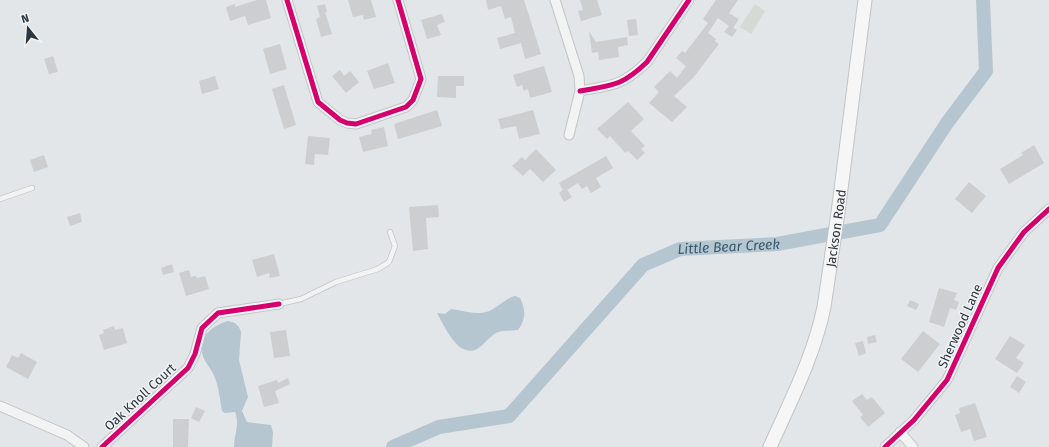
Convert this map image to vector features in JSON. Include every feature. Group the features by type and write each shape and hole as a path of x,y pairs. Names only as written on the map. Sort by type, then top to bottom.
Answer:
{"main road":[{"name":"Jackson Road","path":"770,447 821,323 838,212 864,0"}],"street":[{"path":"287,0 318,102 335,116 347,123 356,124 406,107 413,100 422,79 398,0"},
{"path":"555,0 579,76 580,91 569,135"},
{"path":"580,91 612,86 624,81 641,68 647,62 689,0"},
{"name":"Sherwood Lane","path":"885,447 935,397 947,380 998,268 1010,249 1024,232 1049,210"},
{"name":"Oak Knoll Court","path":"102,447 188,368 195,354 202,328 218,313 279,304"},
{"path":"0,406 67,435 84,447"},
{"path":"900,432 913,447"}],"lane":[{"path":"0,199 32,188"},
{"path":"279,304 301,299 336,282 378,269 388,262 395,246 390,232"}],"shaded area":[{"path":"755,4 765,11 751,34 740,27"},
{"path":"515,296 520,298 524,310 523,322 518,330 496,333 480,347 470,351 458,345 452,339 437,313 445,314 451,309 474,313 485,312"},
{"path":"228,321 235,323 241,332 239,360 248,397 242,411 247,422 271,425 273,433 272,447 234,447 237,425 235,412 225,413 222,411 214,375 203,356 201,347 202,341 208,332 217,325"}],"building":[{"path":"257,0 266,0 271,18 248,25 245,16 230,21 226,7 235,4 235,7"},
{"path":"348,0 371,0 376,17 364,20 363,15 353,17"},
{"path":"486,0 524,0 541,54 525,59 521,43 500,49 497,38 515,33 511,17 505,19 501,6 488,10"},
{"path":"580,0 597,0 602,15 581,21 578,11 583,10"},
{"path":"716,0 738,0 729,13 739,19 733,28 737,30 732,37 724,32 729,26 718,18 708,33 716,39 715,41 719,44 693,78 674,96 687,107 672,122 649,103 659,92 654,87 670,71 677,78 686,66 676,58 682,51 685,53 708,23 703,19"},
{"path":"325,4 327,12 325,12 332,34 321,37 316,19 320,17 317,6"},
{"path":"442,14 445,22 437,25 441,35 427,39 421,20"},
{"path":"636,19 638,35 629,36 627,20"},
{"path":"589,31 596,42 627,37 628,45 618,47 619,57 599,60 598,52 592,53"},
{"path":"280,44 287,69 270,74 263,49"},
{"path":"53,56 58,72 49,74 44,59"},
{"path":"388,63 395,83 374,89 367,71"},
{"path":"544,66 552,92 530,98 528,89 524,91 522,85 517,87 513,75"},
{"path":"340,70 344,76 350,71 359,82 346,93 332,76"},
{"path":"215,76 219,89 202,94 199,81"},
{"path":"438,76 464,76 464,86 456,86 456,98 437,97"},
{"path":"284,85 296,125 284,129 272,89"},
{"path":"628,102 644,119 631,131 645,146 641,149 645,153 637,160 628,151 625,153 610,136 607,139 597,129"},
{"path":"437,110 442,126 398,139 394,124"},
{"path":"533,110 540,134 519,139 516,126 501,129 498,119"},
{"path":"384,127 388,146 363,152 359,137 372,134 371,130"},
{"path":"308,136 330,138 328,155 315,154 314,165 305,164"},
{"path":"1034,145 1044,163 1009,184 1000,169 1023,155 1021,153"},
{"path":"536,149 556,170 543,182 530,169 523,176 512,166 522,157 525,160"},
{"path":"44,155 48,167 34,172 30,160"},
{"path":"606,156 613,168 596,178 601,187 591,193 587,186 582,189 578,183 567,190 572,197 564,202 559,193 563,190 559,183"},
{"path":"969,182 986,196 972,213 955,199"},
{"path":"438,205 439,217 426,218 428,249 413,251 409,207"},
{"path":"80,213 82,222 70,226 67,217"},
{"path":"274,254 280,276 270,278 269,273 257,277 252,260"},
{"path":"172,264 174,272 163,275 161,268"},
{"path":"189,270 191,277 196,276 197,278 205,276 209,289 186,296 179,273"},
{"path":"939,288 957,293 954,300 959,302 956,310 950,308 944,327 929,322"},
{"path":"910,300 919,304 916,310 907,306"},
{"path":"114,326 115,330 123,328 127,343 104,350 99,335 104,333 103,330"},
{"path":"286,330 290,356 274,358 270,332"},
{"path":"923,331 940,344 918,372 901,359"},
{"path":"875,335 877,342 868,344 867,337"},
{"path":"1010,336 1025,345 1016,358 1024,363 1017,373 995,359"},
{"path":"863,341 866,353 859,356 855,343"},
{"path":"21,353 37,362 28,379 6,367 12,355 18,358"},
{"path":"1017,376 1026,382 1019,393 1010,387"},
{"path":"288,378 290,384 275,391 279,403 264,407 258,386 277,380 278,383"},
{"path":"862,394 867,400 872,397 885,413 868,427 860,417 863,415 852,401"},
{"path":"975,403 987,437 974,441 970,429 961,432 955,415 960,413 959,408"},
{"path":"196,407 205,411 199,422 191,418"},
{"path":"173,419 189,419 188,447 173,447"}],"waterway":[{"name":"Little Bear Creek","path":"393,447 439,427 509,416 643,265 680,249 777,244 880,225 947,123 986,71 983,0"}],"cycle path":[{"path":"287,0 318,102 340,120 347,123 356,124 406,107 413,100 421,79 398,0"},
{"path":"580,91 609,86 631,76 647,62 689,0"},
{"path":"885,447 914,420 947,380 998,268 1024,232 1049,209"},
{"path":"102,447 188,368 195,354 202,328 218,313 279,304"}]}
